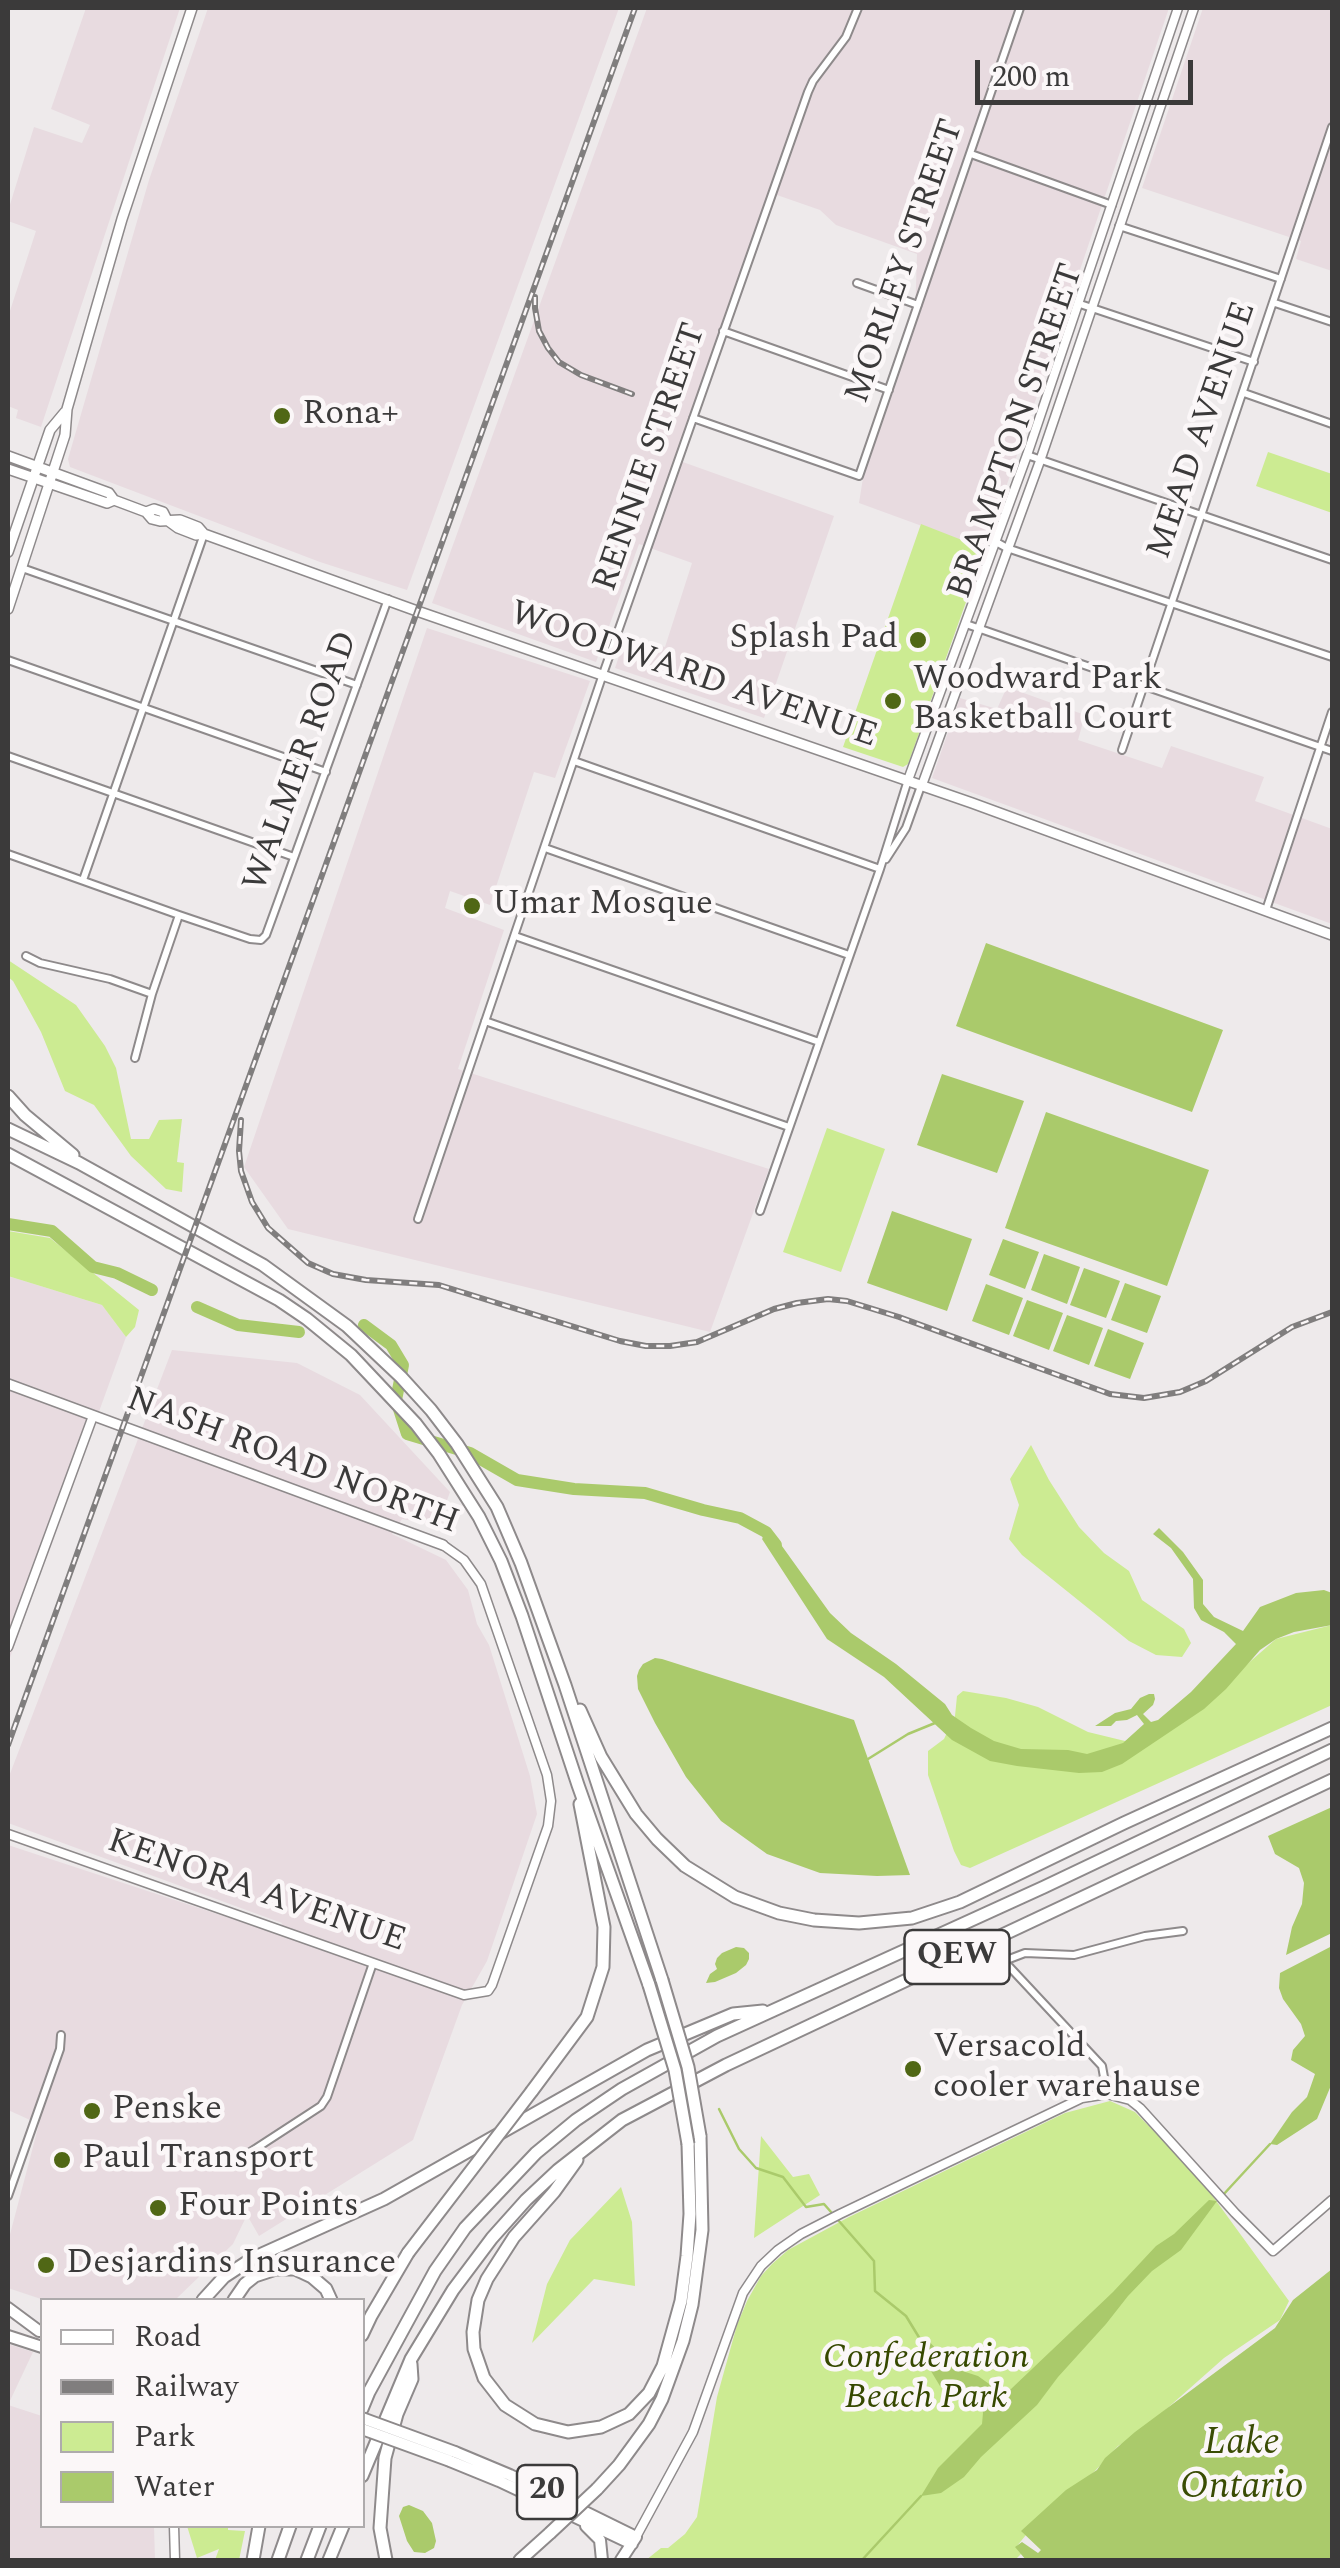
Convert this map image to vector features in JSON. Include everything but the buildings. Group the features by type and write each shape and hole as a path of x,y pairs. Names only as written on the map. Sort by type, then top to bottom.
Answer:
{"highway":[{"path":"8,1096 24,1115 72,1153 78,1163"},
{"path":"8,1128 263,1265 347,1326 402,1377 457,1444 497,1507 522,1562 566,1685 655,1982 688,2144 687,2256 681,2301 663,2366 649,2394 629,2414 601,2428 568,2432 534,2424 505,2406 484,2378 473,2332 478,2300 487,2280 514,2237 554,2192 587,2146"},
{"path":"8,1154 279,1300 307,1319 390,1394 438,1454 479,1517 500,1560 578,1785 688,2067 700,2136 702,2230 683,2342 649,2424 618,2466 520,2560"},
{"path":"566,1685 617,1786 646,1826 685,1866 734,1897 779,1913 859,1923 912,1918 960,1902 1332,1728"},
{"name":"QEW","path":"365,2402 435,2271 465,2228 536,2153 576,2120 622,2089 717,2036 1332,1750"},
{"name":"QEW","path":"365,2469 411,2359 453,2290 526,2200 622,2120 726,2066 1332,1780"},
{"path":"365,2329 408,2252 587,2017 603,1968 604,1927 578,1785"},
{"path":"205,2298 224,2277 253,2258 384,2200 647,2050 733,2014 773,2010"},
{"path":"235,2298 255,2276 276,2269 295,2269 312,2277 326,2288 330,2298"},
{"path":"386,2560 380,2528 384,2458 412,2379 411,2359"},
{"path":"253,2560 259,2528"},
{"path":"278,2560 289,2528"},
{"path":"307,2560 319,2528"},
{"path":"329,2560 341,2528"}],"main road":[{"path":"8,609 66,435 67,409 122,219 192,8"},
{"path":"8,552 50,430 67,409"},
{"name":"WOODWARD AVENUE","path":"8,456 35,473"},
{"name":"WOODWARD AVENUE","path":"8,469 108,493 114,500 146,512 162,512 178,528 196,535 204,534 908,780 1332,935"},
{"name":"NASH ROAD NORTH","path":"8,1384 443,1545"},
{"path":"8,2308 40,2330"},
{"path":"8,2320 40,2331"},
{"path":"8,2336 40,2345"},
{"name":"20","path":"365,2419 549,2493 634,2540"},
{"name":"20","path":"365,2430 452,2457 578,2518 634,2540"},
{"path":"578,2518 600,2540 602,2560"},
{"path":"620,2560 634,2540"}],"street":[{"name":"RENNIE STREET","path":"418,1219 603,674 810,87 846,38 858,8"},
{"name":"MORLEY STREET","path":"693,418 860,476 1020,8"},
{"name":"BRAMPTON STREET","path":"760,1211 908,780 1028,455 1178,8"},
{"name":"BRAMPTON STREET","path":"880,869 906,828 922,785 1040,460 1194,8"},
{"name":"MEAD AVENUE","path":"1122,750 1332,127"},
{"path":"971,154 1112,205"},
{"path":"1119,226 1281,279"},
{"path":"857,283 918,305"},
{"path":"1275,302 1332,322"},
{"path":"1080,304 1254,362"},
{"path":"723,331 889,390"},
{"path":"1244,393 1332,424"},
{"path":"1028,455 1332,560"},
{"path":"84,880 204,534"},
{"path":"996,542 1332,657"},
{"path":"21,567 358,685"},
{"name":"WALMER ROAD","path":"179,915 250,939 261,940 266,935 388,599"},
{"path":"966,624 1332,750"},
{"path":"8,660 326,772"},
{"path":"1266,910 1332,712"},
{"path":"8,756 294,858"},
{"path":"574,761 880,869"},
{"path":"544,848 849,955"},
{"path":"8,854 179,915 135,1058"},
{"path":"515,936 818,1042"},
{"path":"26,956 152,994"},
{"path":"485,1020 789,1127"},
{"path":"8,1648 93,1416"},
{"name":"NASH ROAD NORTH","path":"443,1545 464,1560 481,1584 547,1775 550,1801 548,1826 488,1991"},
{"name":"KENORA AVENUE","path":"8,1834 464,1995 488,1991"},
{"path":"1107,2094 1102,2066 1004,1962 1025,1953 1074,1955 1146,1936 1183,1931"},
{"path":"232,2164 321,2106 374,1962"},
{"path":"8,2196 60,2048 61,2034"},
{"path":"634,2540 694,2432 742,2293 778,2250 840,2214 1082,2098 1107,2094 1130,2100 1140,2108 1272,2251 1332,2200"},
{"path":"174,2528 174,2560"}],"shaded area":[{"path":"86,8 180,8 41,427 16,418 18,410 8,406 8,317 36,231 8,221 8,211 34,127 82,143 90,125 51,109"},
{"path":"208,8 619,8 407,590 320,562 70,467 68,459 149,180"},
{"path":"647,8 1169,8 985,549 859,503 863,478 915,317 917,254 836,225 820,210 777,195 690,413 680,461 834,516 764,718 615,668 626,636 665,647 692,563 639,544 596,662 432,603"},
{"path":"1203,8 1332,8 1332,271 1296,259 1301,241 1142,188"},
{"path":"427,628 590,681 555,778 534,772 490,905 450,891 445,908 504,930 458,1069 769,1169 710,1332 288,1229 244,1167"},
{"path":"1007,687 1085,715 1078,740 1162,768 1171,746 1264,777 1255,801 1332,829 1332,924 932,778 960,698 997,709"},
{"path":"8,1276 102,1305 126,1337 8,1663"},
{"path":"172,1350 297,1363 360,1395 450,1492 438,1525 402,1519 392,1534 446,1560 468,1590 530,1776 537,1814 487,1961 462,2005 413,2140 259,2236 247,2215 233,2244 177,2298 40,2299 8,2288 8,2242 39,2124 8,2110 8,1845 278,1934 282,1923 8,1823 8,1779"},
{"path":"8,2344 33,2352 8,2405"},
{"path":"8,2405 40,2415 40,2528 154,2528 155,2560 8,2560"}],"green space":[{"path":"1268,452 1332,474 1332,513 1256,486"},
{"path":"921,524 985,549 908,764 903,767 843,747"},
{"path":"8,960 76,1005 105,1046 116,1068 131,1139 149,1139 159,1120 182,1119 177,1162 184,1163 182,1192 166,1189 131,1156 94,1105 65,1091 41,1032 8,977"},
{"path":"827,1128 885,1149 841,1272 783,1252"},
{"path":"8,1231 50,1238 139,1310 135,1327 126,1337 102,1305 8,1276"},
{"path":"1031,1445 1079,1527 1104,1553 1129,1571 1142,1600 1184,1629 1191,1643 1182,1657 1156,1655 1129,1641 1022,1555 1009,1539 1019,1505 1010,1479"},
{"path":"1332,1625 1332,1705 970,1868 961,1865 928,1775 928,1751 944,1739 955,1716 957,1696 963,1691 1038,1707 1088,1732 1125,1741 1166,1727 1213,1694 1276,1639"},
{"name":"Confederation Beach Park","path":"1110,2101 1135,2112 1198,2176 1289,2301 1280,2320 1224,2358 1136,2436 1118,2446 1030,2530 1017,2546 1023,2552 1015,2560 646,2560 685,2534 697,2517 717,2397 737,2325 761,2276 772,2264 788,2250 849,2217 1065,2113"},
{"path":"761,2136 793,2177 809,2174 820,2195 754,2238"},
{"path":"621,2187 632,2222 635,2286 594,2279 532,2343 547,2284 570,2240"},
{"path":"188,2528 245,2531 239,2560 215,2560 219,2549 197,2558"}],"water":[{"path":"986,943 1223,1030 1192,1112 956,1026"},
{"path":"942,1074 1024,1101 997,1173 917,1145"},
{"path":"1046,1112 1209,1170 1167,1286 1005,1228"},
{"path":"892,1211 972,1239 947,1311 867,1283"},
{"path":"1003,1239 1039,1252 1025,1289 989,1275"},
{"path":"1044,1254 1080,1267 1067,1304 1031,1290"},
{"path":"1084,1268 1120,1281 1106,1318 1070,1305"},
{"path":"1125,1283 1161,1296 1147,1333 1111,1320"},
{"path":"986,1284 1023,1298 1009,1335 972,1321"},
{"path":"1027,1300 1063,1313 1049,1350 1013,1336"},
{"path":"1067,1315 1103,1328 1089,1365 1053,1351"},
{"path":"1108,1329 1144,1343 1130,1379 1094,1366"},
{"path":"769,1528 830,1613 851,1633 896,1664 971,1728 994,1741 1021,1749 1087,1754 1123,1743 1144,1724 1137,1715 1111,1726 1095,1726 1115,1713 1131,1709 1149,1694 1154,1694 1155,1699 1143,1714 1151,1722 1158,1720 1236,1644 1224,1632 1201,1620 1194,1608 1193,1579 1171,1548 1153,1534 1159,1528 1203,1580 1203,1604 1214,1617 1243,1631 1260,1607 1296,1593 1324,1590 1332,1593 1332,1625 1276,1639 1260,1650 1204,1709 1122,1764 1102,1772 1079,1773 1017,1766 990,1761 952,1740 884,1677 827,1639 762,1539"},
{"path":"655,1658 854,1720 910,1875 820,1873 767,1854 721,1821 686,1777 638,1689 639,1670"},
{"path":"1332,1807 1332,1933 1286,1955 1302,1904 1304,1883 1299,1868 1275,1854 1268,1836"},
{"path":"1332,1946 1332,2083 1317,2119 1277,2145 1270,2144 1307,2097 1315,2074 1291,2060 1293,2050 1305,2036 1283,1999 1280,1973"},
{"path":"736,1947 749,1953 746,1965 736,1973 706,1983 717,1969 717,1958"},
{"path":"1209,2200 1217,2201 1181,2250 1152,2271 1128,2296 1037,2405 964,2477 941,2493 921,2496 938,2468 982,2424 983,2413 981,2404 970,2394 940,2386 923,2358 920,2339 928,2340 953,2368 978,2376 992,2386 1011,2389 1156,2246"},
{"name":"Lake Ontario","path":"1332,2269 1332,2560 1026,2560 1015,2547 1022,2542 1038,2553 1041,2550 1021,2531 1066,2490 1097,2470 1135,2432 1275,2328 1293,2300"},
{"path":"409,2505 423,2511 432,2523 436,2541 434,2548 425,2553 414,2552 407,2541 399,2516 403,2507"}],"waterway":[{"path":"8,1224 52,1231 93,1267 117,1273 152,1290"},
{"path":"197,1307 238,1325 299,1332"},
{"path":"364,1325 391,1345 403,1365 396,1400 407,1434 470,1453 517,1480 574,1489 645,1493 740,1518 766,1532 776,1545"},
{"path":"868,1759 908,1734 935,1723"},
{"path":"719,2109 739,2149 756,2168 783,2177 806,2207 824,2204 874,2261 875,2291 906,2316 920,2339"},
{"path":"1223,2195 1270,2144"},
{"path":"862,2560 921,2496"}],"railway":[{"path":"8,1745 635,8"},
{"path":"535,297 539,331 559,362 581,375 632,394"},
{"path":"241,1120 241,1171 252,1202 268,1228 308,1263 333,1274 366,1280 439,1285 646,1346 697,1342 774,1309 828,1299 899,1317 1110,1394 1144,1398 1180,1392 1206,1381 1292,1327 1332,1312"}],"place":[{"name":"Rona+","path":"282,416"},
{"name":"Splash Pad","path":"918,640"},
{"name":"Woodward Park Basketball Court","path":"893,701"},
{"name":"Umar Mosque","path":"472,906"},
{"name":"Versacold cooler warehause","path":"913,2069"},
{"name":"Penske","path":"92,2111"},
{"name":"Paul Transport","path":"62,2160"},
{"name":"Four Points","path":"158,2208"},
{"name":"Desjardins Insurance","path":"46,2265"}]}
